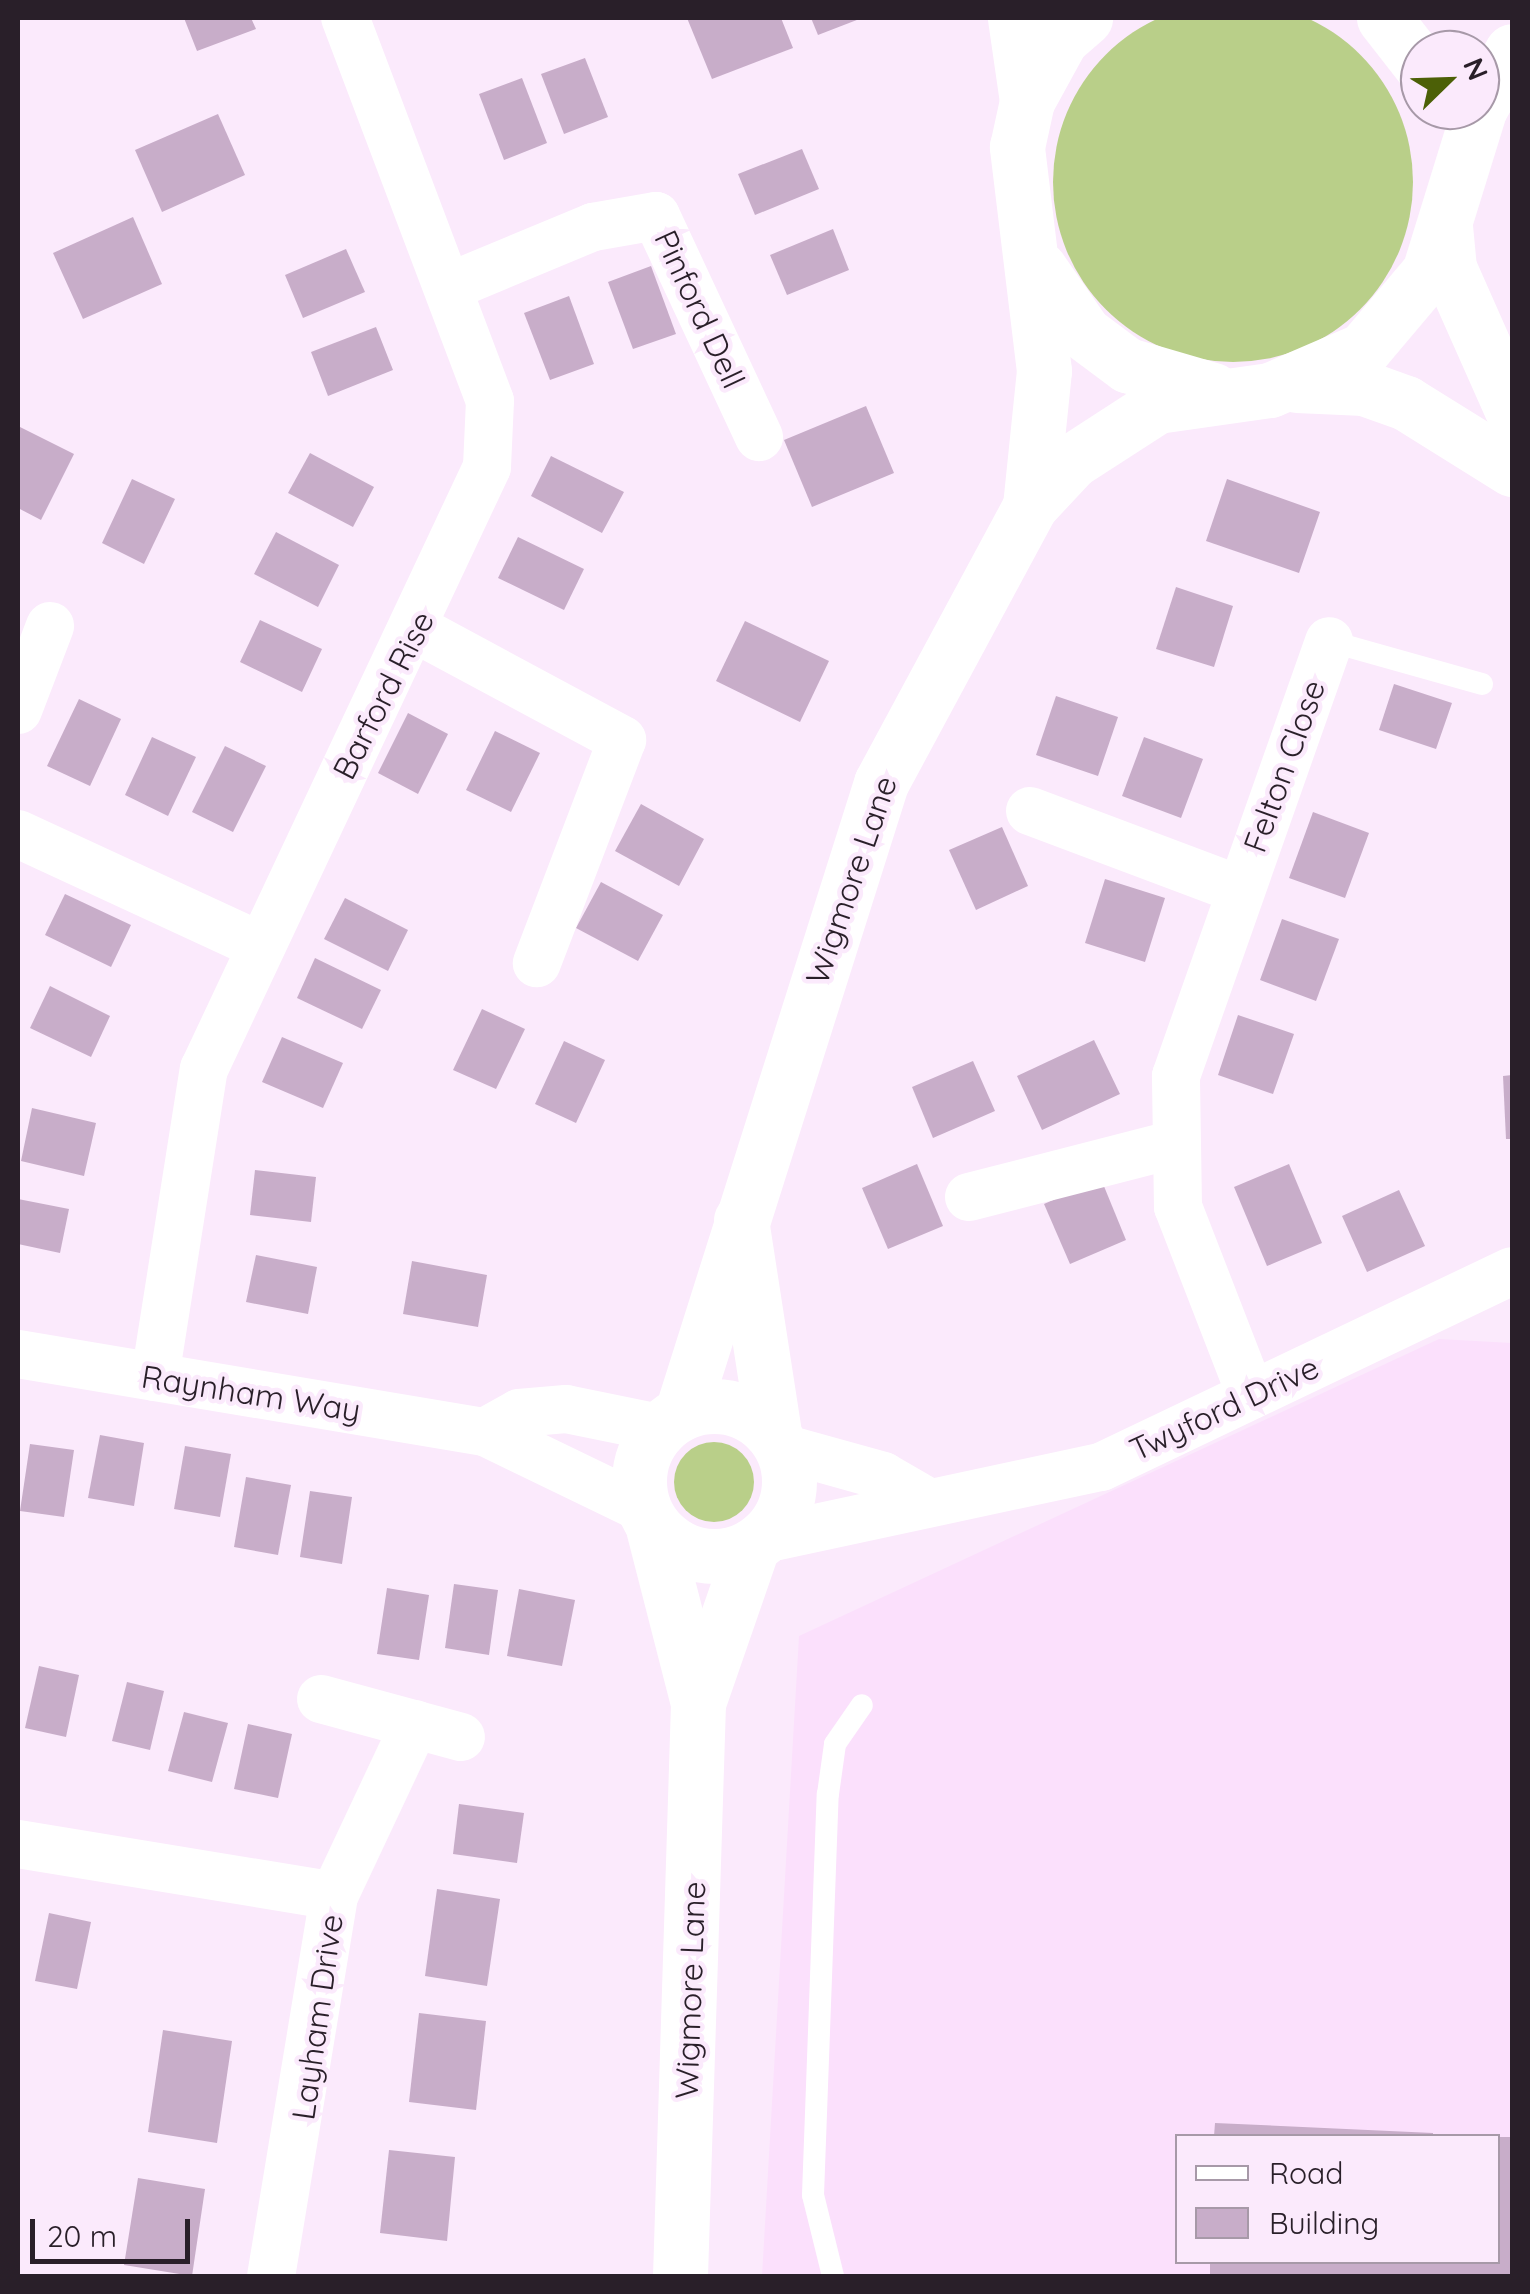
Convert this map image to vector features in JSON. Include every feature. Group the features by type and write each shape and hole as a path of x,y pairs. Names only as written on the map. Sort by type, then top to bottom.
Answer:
{"street":[{"name":"Barford Rise","path":"155,1377 204,1070 256,944 418,630 487,467 490,400 452,286 345,18"},
{"path":"1016,18 1028,100"},
{"name":"Wigmore Lane","path":"1030,506 1044,371 1016,196 1028,100 1061,39 1085,18"},
{"path":"1384,18 1400,38"},
{"name":"Wigmore Lane","path":"1442,130 1449,205"},
{"name":"Wigmore Lane","path":"680,2276 698,1703 648,1516 639,1466 671,1420 880,783 1030,506 1072,461 1157,406 1319,376 1388,326 1429,272 1473,130"},
{"path":"1449,205 1448,268 1512,410"},
{"name":"Pinford Dell","path":"452,286 593,227 656,216 758,437"},
{"name":"Wigmore Lane","path":"1026,242 1084,333 1127,365 1250,391"},
{"path":"1250,391 1316,381 1364,388 1512,469"},
{"path":"18,710 50,626"},
{"path":"418,630 622,740 537,963"},
{"name":"Felton Close","path":"1251,1396 1178,1207 1172,1145 1176,1076 1329,641"},
{"name":"Felton Close","path":"1030,810 1240,890"},
{"path":"18,834 256,944"},
{"path":"969,1197 1172,1145"},
{"name":"Wigmore Lane","path":"698,1703 758,1543 788,1497 740,1218"},
{"name":"Twyford Drive","path":"758,1543 921,1498 1100,1466 1512,1271"},
{"name":"Raynham Way","path":"18,1354 485,1432 648,1516"},
{"path":"485,1432 519,1413 566,1409 671,1420 714,1404 746,1412 778,1440 884,1476 921,1498"},
{"path":"648,1516 698,1555 758,1543"},
{"path":"321,1698 461,1738"},
{"path":"334,1896 414,1724"},
{"name":"Layham Drive","path":"18,1844 334,1896 271,2276"}],"lane":[{"path":"1329,641 1482,684"},
{"path":"833,2276 814,2195 828,1794 834,1744 862,1706"}],"shaded area":[{"path":"1439,1339 1512,1343 1512,2276 762,2276 799,1636"}],"green space":[{"path":"1215,3 1251,3 1285,10 1318,24 1347,43 1372,68 1391,97 1400,116 1400,130 1405,130 1412,164 1412,200 1405,234 1391,267 1372,296 1347,321 1318,340 1285,354 1251,361 1215,361 1181,354 1148,340 1119,321 1094,296 1075,267 1061,234 1054,200 1054,164 1061,130 1075,97 1094,68 1119,43 1148,24 1181,10"},
{"path":"714,1442 729,1445 742,1454 751,1467 751,1497 742,1510 729,1519 714,1522 699,1519 686,1510 677,1497 674,1482 677,1467 686,1454 699,1445"}],"building":[{"path":"184,18 251,18 256,29 197,51"},
{"path":"687,18 781,18 793,48 712,79"},
{"path":"811,18 862,18 818,35"},
{"path":"585,58 608,117 564,134 541,74"},
{"path":"522,78 547,143 504,160 479,94"},
{"path":"218,114 245,175 162,212 135,150"},
{"path":"802,149 819,189 755,215 738,174"},
{"path":"133,217 162,284 83,319 53,253"},
{"path":"833,229 849,270 787,295 770,255"},
{"path":"346,249 365,292 303,318 285,275"},
{"path":"651,266 676,334 633,349 608,282"},
{"path":"569,296 594,364 550,380 524,313"},
{"path":"376,327 393,370 328,396 311,352"},
{"path":"866,406 894,473 812,507 784,440"},
{"path":"18,426 74,454 41,520 18,508"},
{"path":"310,453 374,487 353,527 288,493"},
{"path":"551,456 624,492 602,533 531,496"},
{"path":"132,479 175,499 144,564 102,543"},
{"path":"1227,479 1320,512 1299,573 1206,541"},
{"path":"276,532 339,565 318,607 254,574"},
{"path":"518,537 584,569 564,610 498,578"},
{"path":"1176,587 1233,606 1214,667 1156,649"},
{"path":"260,620 322,649 302,692 240,662"},
{"path":"745,621 829,661 800,722 716,681"},
{"path":"1394,684 1452,703 1436,749 1379,730"},
{"path":"1056,696 1118,717 1098,776 1036,755"},
{"path":"79,699 121,719 90,786 47,766"},
{"path":"408,713 448,734 418,794 378,773"},
{"path":"495,731 540,753 511,812 466,790"},
{"path":"152,737 196,757 168,816 125,795"},
{"path":"1144,737 1203,759 1181,818 1122,796"},
{"path":"225,746 266,766 233,832 192,812"},
{"path":"641,804 704,839 679,886 615,851"},
{"path":"1313,812 1369,833 1345,898 1289,878"},
{"path":"1002,827 1028,886 976,910 949,850"},
{"path":"1105,879 1165,898 1145,962 1085,943"},
{"path":"601,882 663,915 638,961 576,928"},
{"path":"65,894 131,925 111,967 45,935"},
{"path":"345,898 408,930 388,971 324,939"},
{"path":"1282,919 1339,939 1316,1001 1260,980"},
{"path":"315,958 381,990 362,1029 297,998"},
{"path":"50,986 110,1016 91,1057 30,1028"},
{"path":"482,1009 525,1029 496,1089 453,1070"},
{"path":"1238,1015 1294,1034 1273,1094 1218,1075"},
{"path":"282,1037 343,1063 323,1108 262,1082"},
{"path":"1094,1040 1120,1094 1042,1130 1017,1076"},
{"path":"564,1041 605,1060 576,1123 535,1104"},
{"path":"973,1061 995,1111 933,1138 912,1087"},
{"path":"1512,1075 1512,1139 1506,1139 1503,1076"},
{"path":"32,1108 96,1123 84,1176 21,1161"},
{"path":"917,1164 943,1226 888,1249 862,1188"},
{"path":"1289,1164 1322,1243 1267,1266 1234,1187"},
{"path":"255,1170 316,1177 311,1222 250,1215"},
{"path":"1101,1179 1126,1240 1070,1264 1044,1204"},
{"path":"1399,1190 1425,1246 1367,1272 1342,1216"},
{"path":"18,1199 69,1209 60,1253 18,1244"},
{"path":"256,1255 317,1267 308,1314 246,1302"},
{"path":"412,1261 487,1275 478,1327 403,1314"},
{"path":"100,1435 144,1443 134,1506 88,1498"},
{"path":"30,1444 74,1450 64,1517 20,1511"},
{"path":"185,1446 231,1454 220,1517 174,1509"},
{"path":"246,1477 291,1485 278,1555 234,1547"},
{"path":"310,1491 352,1497 342,1564 300,1557"},
{"path":"454,1584 498,1590 489,1655 445,1648"},
{"path":"387,1588 429,1595 419,1660 377,1654"},
{"path":"519,1589 575,1600 562,1666 507,1656"},
{"path":"39,1666 79,1675 66,1737 25,1728"},
{"path":"127,1682 164,1691 150,1750 112,1741"},
{"path":"184,1712 228,1723 212,1782 168,1771"},
{"path":"248,1724 292,1734 278,1798 234,1789"},
{"path":"459,1804 524,1813 517,1863 453,1854"},
{"path":"437,1889 500,1899 487,1986 425,1976"},
{"path":"49,1913 91,1922 77,1989 35,1981"},
{"path":"419,2013 486,2021 476,2110 409,2102"},
{"path":"163,2030 232,2041 217,2143 148,2132"},
{"path":"1215,2123 1433,2133 1433,2134 1214,2134"},
{"path":"1500,2137 1512,2137 1512,2276 1210,2276 1210,2264 1500,2264"},
{"path":"389,2150 455,2157 447,2241 380,2233"},
{"path":"138,2178 205,2189 192,2276 124,2265"}]}
